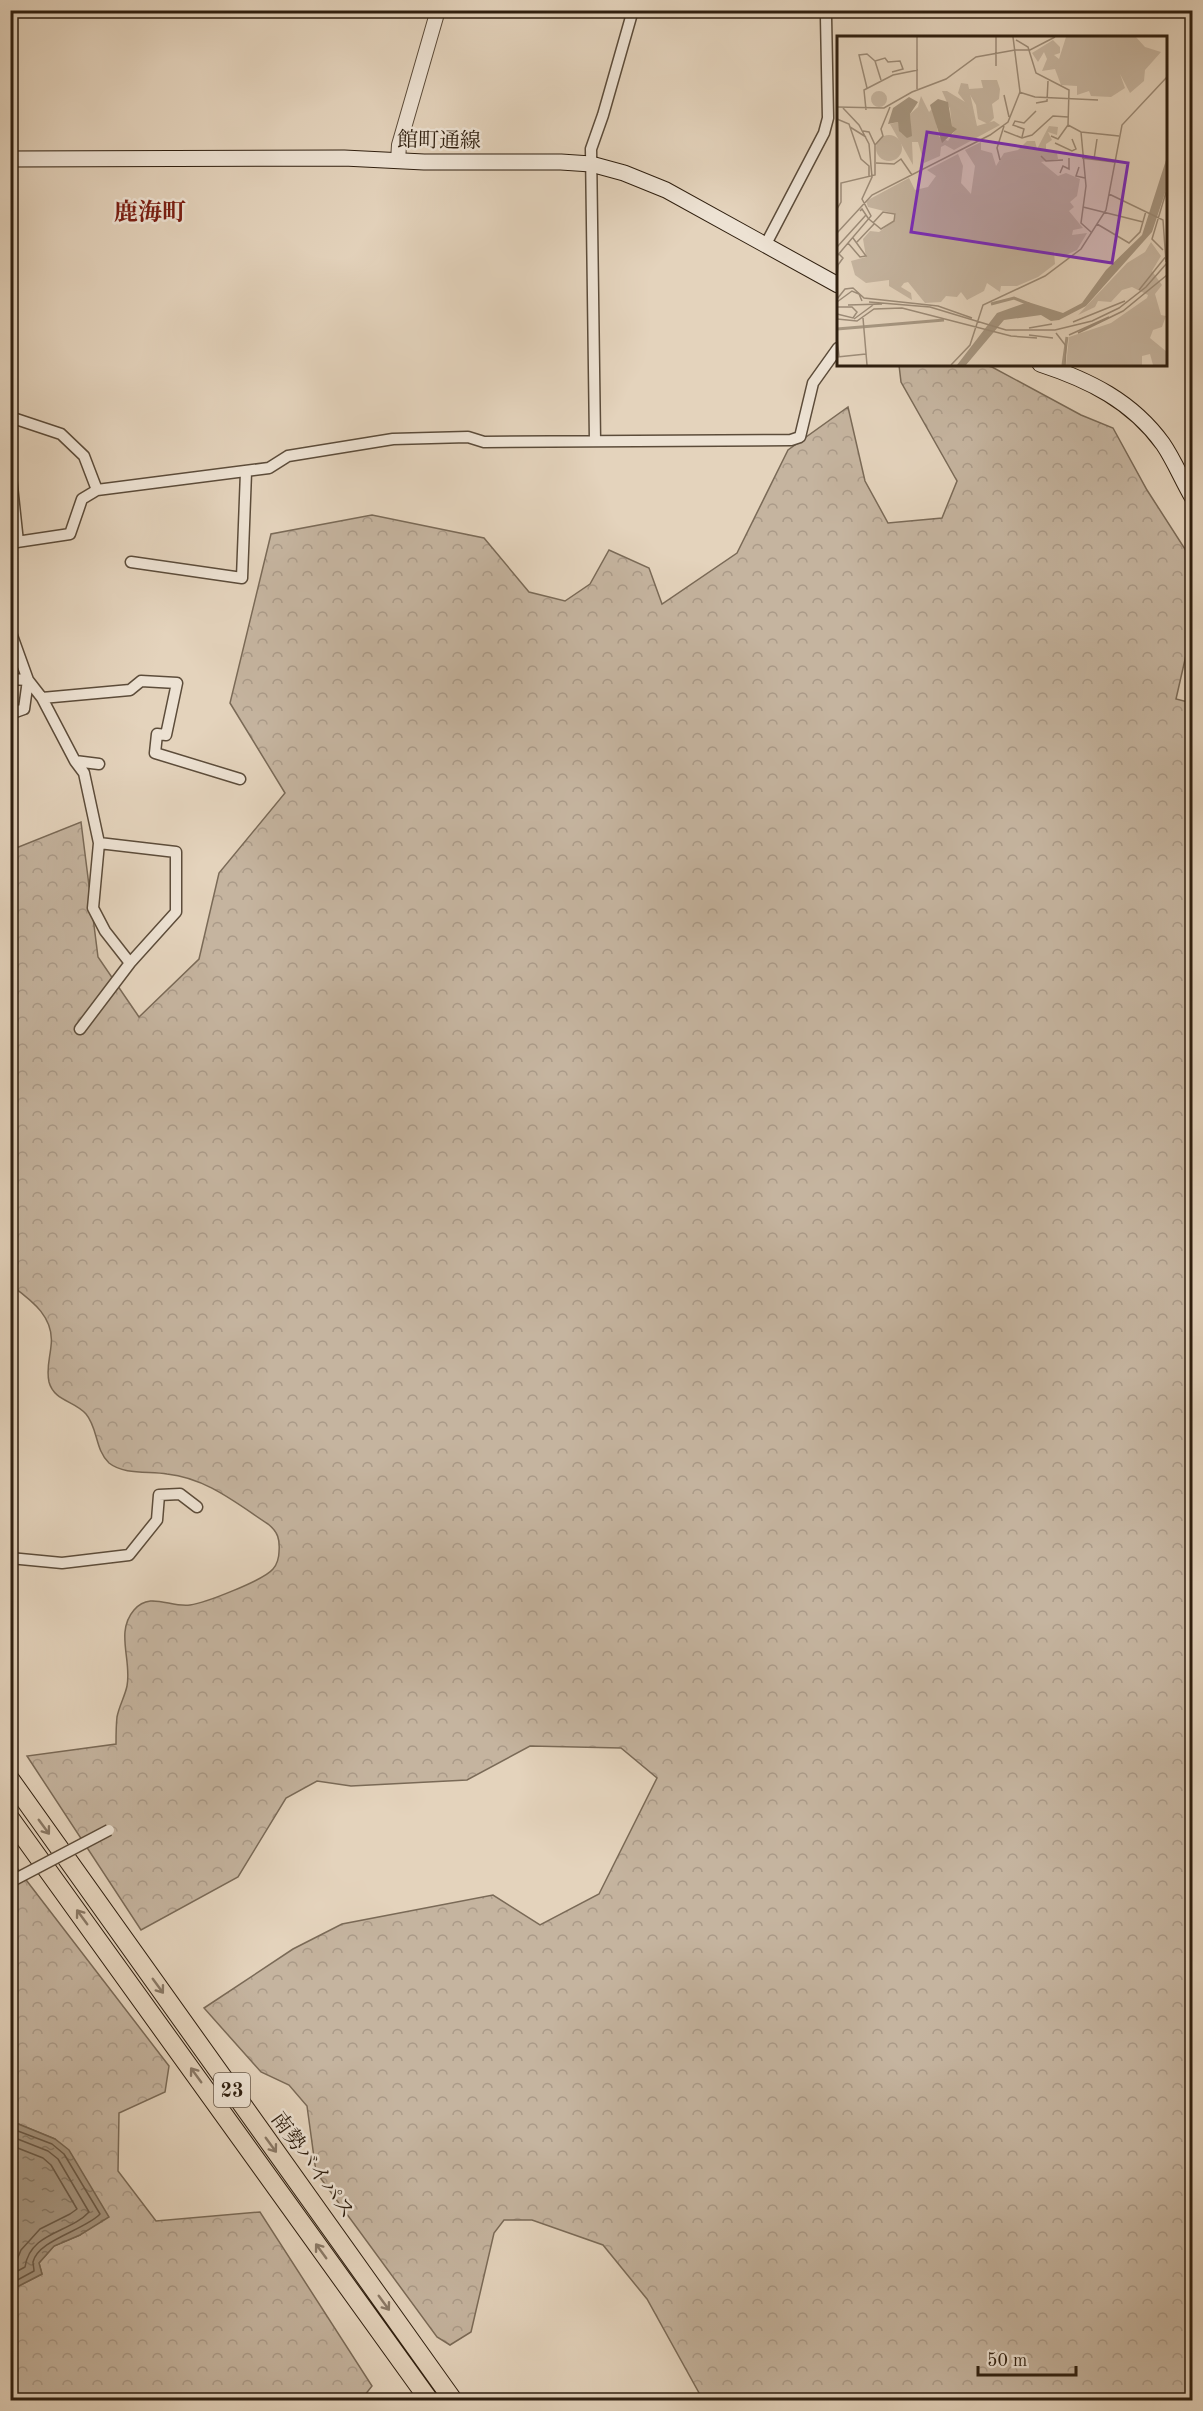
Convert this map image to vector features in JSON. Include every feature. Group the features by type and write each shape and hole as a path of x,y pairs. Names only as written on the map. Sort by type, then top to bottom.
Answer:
{"highway":[{"name":"南勢バイパス","path":"10,1779 453,2400"},
{"name":"南勢バイパス","path":"10,1818 429,2400"}],"main road":[{"name":"館町通線","path":"10,159 344,158 398,162 591,164 624,173 666,190 837,284"},
{"path":"1045,366 1095,385 1121,401 1145,423 1163,445 1192,497"}],"street":[{"path":"398,162 399,145 438,10"},
{"path":"595,441 591,149 607,104 633,10"},
{"path":"766,244 824,133 828,118 826,17 829,10"},
{"path":"10,467 14,542 70,534 82,499 97,490 246,472 269,468 288,456 393,439 468,437 484,442 791,440 800,437 813,382 837,349"},
{"path":"10,417 61,434 84,456 97,490"},
{"path":"131,562 243,578 246,472"},
{"path":"10,630 28,680 42,698 75,761 84,773 99,843 93,908 105,931 130,963"},
{"path":"10,679 28,680"},
{"path":"10,714 24,709 28,680"},
{"path":"42,698 130,690 141,681 177,683 166,735 157,734 156,753 240,779"},
{"path":"75,761 99,764"},
{"path":"80,1029 130,963 176,912 176,852 99,843"},
{"path":"10,1558 62,1563 129,1556 157,1520 159,1495 180,1494 197,1507"},
{"path":"10,1882 109,1830"}],"green space":[{"path":"899,366 988,366 1081,415 1113,428 1147,490 1192,560 1192,629 1176,699 1192,703 1192,2400 703,2400 647,2299 603,2245 532,2220 504,2220 494,2233 471,2332 450,2345 437,2337 316,2172 307,2106 289,2085 261,2072 204,2008 293,1949 342,1924 493,1895 540,1925 599,1894 657,1778 621,1748 530,1746 467,1780 351,1786 317,1781 286,1798 238,1877 141,1930 27,1756 116,1744 117,1717 128,1676 126,1628 128,1619 134,1610 140,1604 153,1601 190,1605 258,1579 276,1565 279,1556 279,1540 268,1524 208,1486 181,1476 129,1471 109,1463 101,1452 93,1426 86,1414 55,1393 49,1382 51,1336 45,1318 34,1303 11,1285 11,850 81,822 98,957 139,1017 199,959 219,873 285,793 230,703 271,534 372,515 484,538 529,592 565,601 590,584 609,550 649,568 662,604 737,553 788,450 848,407 865,481 888,523 942,518 957,481 901,382"},
{"path":"10,1859 169,2066 165,2092 119,2113 118,2171 156,2221 260,2212 372,2386 361,2400 11,2400 11,2290 42,2274 39,2263 54,2246 80,2235 55,2139 11,2121"}],"water":[{"path":"11,2121 55,2139 69,2150 109,2217 80,2235 54,2246 39,2263 42,2274 11,2290"}],"district":[{"name":"鹿海町","path":"150,212"}]}
